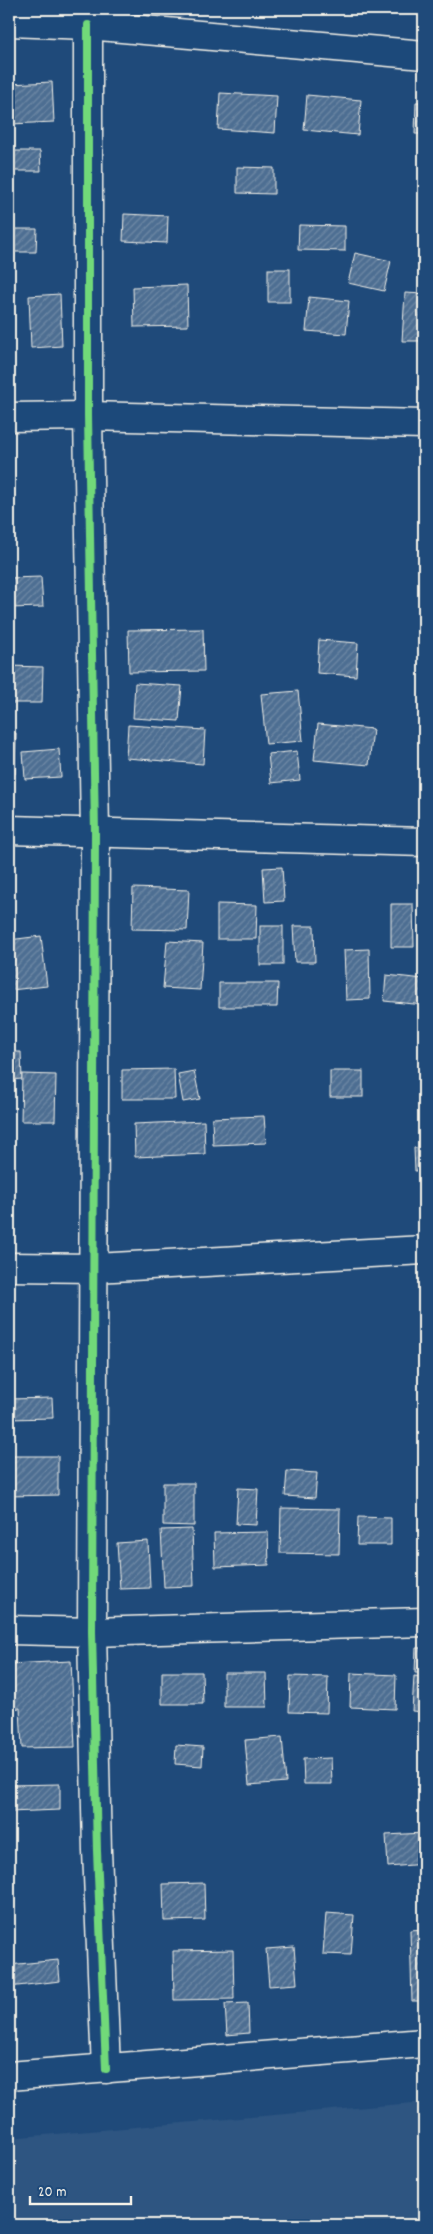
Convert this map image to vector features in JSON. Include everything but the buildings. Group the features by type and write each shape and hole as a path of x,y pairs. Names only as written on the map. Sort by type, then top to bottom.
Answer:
{"street":[{"path":"102,20 88,416 95,832 95,1268 92,1632 97,1851 106,2069"},
{"path":"9,22 102,20 424,55"},
{"path":"9,417 88,416 424,424"},
{"path":"9,830 424,842"},
{"path":"9,1266 95,1268 424,1250"},
{"path":"9,1630 92,1632 424,1622"},
{"path":"9,2076 424,2043"}],"shaded area":[{"path":"424,2102 424,2225 9,2225 9,2138"}],"cycle path":[{"path":"88,25 88,416 95,832 92,1632 97,1851 106,2069"}]}
